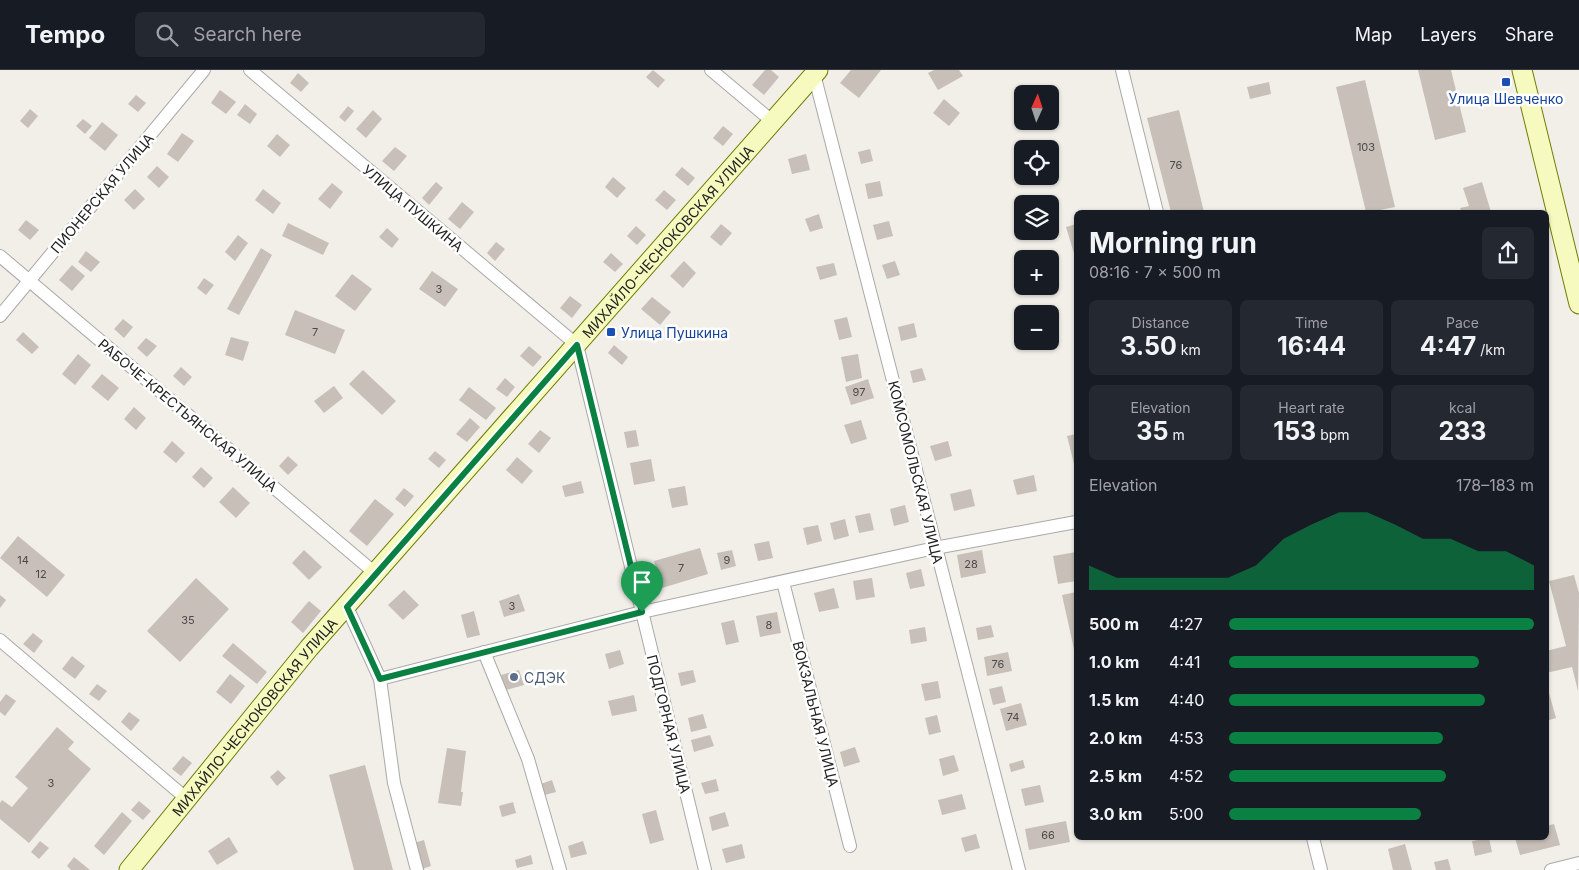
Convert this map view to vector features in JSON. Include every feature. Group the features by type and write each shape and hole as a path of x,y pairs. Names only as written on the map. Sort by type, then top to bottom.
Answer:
{"main road":[{"path":"1522,70 1579,304"},
{"name":"МИХАЙЛО-ЧЕСНОКОВСКАЯ УЛИЦА","path":"129,870 310,648 816,72"}],"street":[{"name":"ПИОНЕРСКАЯ УЛИЦА","path":"0,316 204,70"},
{"name":"УЛИЦА ПУШКИНА","path":"250,70 577,345"},
{"path":"711,70 772,121"},
{"path":"1122,70 1157,210"},
{"name":"КОМСОМОЛЬСКАЯ УЛИЦА","path":"816,72 935,548 1019,870"},
{"name":"РАБОЧЕ-КРЕСТЬЯНСКАЯ УЛИЦА","path":"0,256 375,573"},
{"name":"ПОДГОРНАЯ УЛИЦА","path":"577,345 705,870"},
{"path":"380,679 642,612 935,548 1074,522"},
{"name":"ВОКЗАЛЬНАЯ УЛИЦА","path":"783,582 850,846"},
{"path":"347,607 380,679 394,783 417,870"},
{"path":"0,640 187,799"},
{"path":"484,652 528,760 560,870"},
{"path":"1313,840 1321,870"},
{"path":"1551,870 1579,863"}],"building":[{"path":"653,70 665,80 658,88 646,77"},
{"path":"765,70 771,70 779,77 764,95 752,85"},
{"path":"851,70 881,70 859,98 840,83"},
{"path":"934,70 959,70 963,76 938,90 928,73"},
{"path":"1418,70 1451,70 1466,132 1435,140"},
{"path":"298,73 309,83 301,92 290,83"},
{"path":"1365,80 1395,207 1366,210 1336,87"},
{"path":"1269,82 1271,94 1250,99 1247,87"},
{"path":"220,90 236,102 226,114 211,103"},
{"path":"136,95 146,103 138,112 128,104"},
{"path":"944,99 960,113 949,126 933,113"},
{"path":"245,104 257,114 250,124 237,115"},
{"path":"348,106 354,111 345,122 339,117"},
{"path":"30,109 38,116 28,128 20,121"},
{"path":"373,110 382,119 366,138 356,129"},
{"path":"1179,110 1204,210 1170,210 1147,118"},
{"path":"83,119 92,126 85,134 76,126"},
{"path":"102,122 118,135 105,151 89,138"},
{"path":"723,126 733,134 723,146 713,138"},
{"path":"182,133 194,141 178,162 167,154"},
{"path":"277,134 290,145 280,157 267,146"},
{"path":"395,147 407,156 394,171 382,161"},
{"path":"870,149 873,161 861,164 858,152"},
{"path":"806,154 810,170 792,174 788,159"},
{"path":"157,166 169,177 159,188 147,177"},
{"path":"682,167 695,178 688,186 675,175"},
{"path":"613,177 626,188 617,198 605,187"},
{"path":"880,181 883,196 868,199 865,184"},
{"path":"436,182 443,188 429,205 422,198"},
{"path":"1482,182 1490,210 1461,210 1460,208 1469,206 1463,188"},
{"path":"332,183 343,192 330,209 318,199"},
{"path":"135,189 145,199 134,210 124,200"},
{"path":"263,189 281,203 273,214 255,200"},
{"path":"664,190 676,200 667,210 655,200"},
{"path":"462,202 474,212 460,229 448,219"},
{"path":"819,214 823,228 810,232 805,219"},
{"path":"26,220 39,230 30,240 18,230"},
{"path":"889,221 893,236 877,240 873,225"},
{"path":"288,223 329,243 323,255 282,236"},
{"path":"721,224 732,233 721,246 710,237"},
{"path":"1074,225 1074,253 1066,227"},
{"path":"636,226 646,235 637,245 627,236"},
{"path":"387,228 399,239 392,248 379,237"},
{"path":"238,235 248,243 235,261 225,252"},
{"path":"496,242 505,249 495,261 487,253"},
{"path":"261,248 272,255 239,315 227,309"},
{"path":"86,251 100,262 91,272 78,262"},
{"path":"611,253 623,264 615,272 603,262"},
{"path":"684,261 696,273 683,288 670,276"},
{"path":"895,261 900,275 887,279 882,265"},
{"path":"834,263 837,275 820,280 816,267"},
{"path":"72,265 85,276 72,291 59,280"},
{"path":"432,271 458,289 445,307 419,289"},
{"path":"352,274 372,289 355,311 335,296"},
{"path":"204,278 214,285 206,295 197,288"},
{"path":"570,296 582,305 572,318 560,308"},
{"path":"652,297 671,312 660,325 641,309"},
{"path":"295,310 345,330 335,354 285,335"},
{"path":"847,317 852,337 839,340 834,320"},
{"path":"123,319 133,327 124,338 114,329"},
{"path":"914,323 917,337 901,341 898,327"},
{"path":"23,332 39,347 32,354 16,340"},
{"path":"231,337 249,342 243,361 225,355"},
{"path":"146,338 157,346 147,357 137,348"},
{"path":"614,345 628,357 622,365 608,353"},
{"path":"529,346 542,357 533,367 520,356"},
{"path":"78,354 91,365 75,385 62,374"},
{"path":"858,354 862,378 846,382 841,357"},
{"path":"181,367 192,377 184,386 173,376"},
{"path":"922,368 926,380 913,383 910,371"},
{"path":"363,370 396,401 382,415 349,384"},
{"path":"102,374 119,388 108,401 91,387"},
{"path":"505,378 515,387 507,397 496,389"},
{"path":"868,379 874,398 851,405 845,387"},
{"path":"334,386 343,398 324,413 314,401"},
{"path":"469,387 496,408 486,420 459,400"},
{"path":"134,407 146,418 136,430 124,419"},
{"path":"470,418 480,427 467,442 456,434"},
{"path":"861,420 867,439 851,444 844,425"},
{"path":"540,430 551,438 539,453 528,444"},
{"path":"636,430 639,446 627,448 624,432"},
{"path":"1074,434 1074,464 1067,436"},
{"path":"172,441 185,453 176,463 163,452"},
{"path":"948,441 952,456 935,461 930,446"},
{"path":"435,451 446,460 439,468 428,459"},
{"path":"288,456 298,465 288,475 279,466"},
{"path":"517,457 533,471 522,484 506,470"},
{"path":"651,459 655,481 634,485 630,463"},
{"path":"201,467 213,478 204,488 192,477"},
{"path":"1034,475 1037,491 1017,495 1013,480"},
{"path":"581,481 584,493 565,497 562,486"},
{"path":"685,486 688,505 672,508 668,489"},
{"path":"233,487 250,503 236,518 219,502"},
{"path":"404,488 414,496 405,507 395,499"},
{"path":"971,489 975,506 954,511 950,494"},
{"path":"375,499 394,514 367,546 349,531"},
{"path":"905,505 909,522 894,526 890,509"},
{"path":"870,513 874,530 859,533 855,516"},
{"path":"845,519 849,536 834,540 830,523"},
{"path":"818,525 822,541 807,545 803,528"},
{"path":"18,536 65,575 47,597 0,558"},
{"path":"769,541 773,558 758,561 754,544"},
{"path":"700,548 708,574 662,588 654,561"},
{"path":"304,550 322,567 309,580 292,563"},
{"path":"732,550 736,566 721,570 717,553"},
{"path":"982,550 986,573 961,578 957,555"},
{"path":"1074,552 1074,581 1058,584 1053,556"},
{"path":"921,569 925,586 910,589 906,573"},
{"path":"1574,575 1579,593 1578,691 1572,667 1549,672 1549,650 1566,646 1549,581"},
{"path":"196,578 229,609 180,662 147,631"},
{"path":"872,578 875,597 856,600 853,581"},
{"path":"834,588 839,608 819,612 814,593"},
{"path":"404,590 419,605 403,620 388,605"},
{"path":"1074,592 1074,649 1062,595"},
{"path":"519,594 525,611 504,617 499,601"},
{"path":"0,595 6,600 0,608"},
{"path":"309,601 321,611 303,633 291,622"},
{"path":"474,611 480,635 467,638 461,615"},
{"path":"777,612 781,633 760,637 756,616"},
{"path":"734,620 739,642 726,645 721,623"},
{"path":"991,625 994,637 978,640 976,628"},
{"path":"925,627 927,641 911,644 909,630"},
{"path":"33,633 43,641 34,653 23,644"},
{"path":"233,643 267,672 257,684 222,656"},
{"path":"620,650 624,664 609,669 605,654"},
{"path":"1008,652 1012,671 987,676 984,657"},
{"path":"72,656 85,666 75,679 62,669"},
{"path":"519,670 524,685 506,690 501,675"},
{"path":"693,670 696,682 681,686 678,673"},
{"path":"230,674 245,686 231,704 216,692"},
{"path":"938,681 941,698 925,701 921,684"},
{"path":"97,684 107,691 99,701 89,694"},
{"path":"1002,686 1006,702 993,705 989,689"},
{"path":"1549,693 1556,718 1549,720"},
{"path":"6,694 16,701 5,716 0,712 0,702"},
{"path":"634,695 637,711 612,716 608,701"},
{"path":"1021,703 1027,725 1006,731 1000,709"},
{"path":"129,712 140,720 131,731 121,722"},
{"path":"703,714 707,728 691,732 688,718"},
{"path":"937,715 941,732 929,735 925,718"},
{"path":"57,727 74,742 68,749 91,769 29,843 0,819 0,803 2,800 12,807 28,788 15,777"},
{"path":"710,735 714,746 694,752 691,740"},
{"path":"855,747 860,762 844,767 840,752"},
{"path":"447,748 466,751 461,806 438,803"},
{"path":"954,755 959,771 943,776 939,759"},
{"path":"183,756 192,763 181,776 172,769"},
{"path":"1023,760 1025,768 1011,772 1009,764"},
{"path":"365,765 393,870 354,870 329,775"},
{"path":"278,770 286,778 277,786 270,777"},
{"path":"716,779 719,791 705,794 701,783"},
{"path":"552,780 556,792 541,796 538,785"},
{"path":"1040,785 1044,802 1025,806 1021,789"},
{"path":"962,794 966,809 942,815 938,800"},
{"path":"139,801 151,811 143,820 131,810"},
{"path":"513,802 516,813 502,817 499,806"},
{"path":"656,810 664,840 650,844 642,814"},
{"path":"122,812 132,821 104,855 94,846"},
{"path":"725,812 729,826 712,831 709,817"},
{"path":"1066,821 1070,842 1029,850 1025,829"},
{"path":"1554,824 1560,845 1520,855 1516,840 1549,840 1549,825"},
{"path":"976,834 980,848 965,852 961,838"},
{"path":"229,837 238,852 217,865 208,851"},
{"path":"424,840 431,866 422,869 414,843"},
{"path":"1489,840 1492,852 1475,856 1472,841"},
{"path":"40,841 49,848 39,859 31,852"},
{"path":"583,841 587,854 571,858 568,846"},
{"path":"742,844 745,858 726,863 722,849"},
{"path":"1405,844 1412,870 1393,870 1388,849"},
{"path":"531,855 533,864 517,868 515,860"},
{"path":"74,857 90,870 71,870 67,866"},
{"path":"1448,859 1451,870 1436,870 1434,862"}],"place":[{"name":"Улица Шевченко","path":"1506,82"},
{"name":"Улица Пушкина","path":"611,332"},
{"name":"СДЭК","path":"514,677"}],"route":[{"path":"577,345 642,612 380,679 347,607 577,345"}]}
